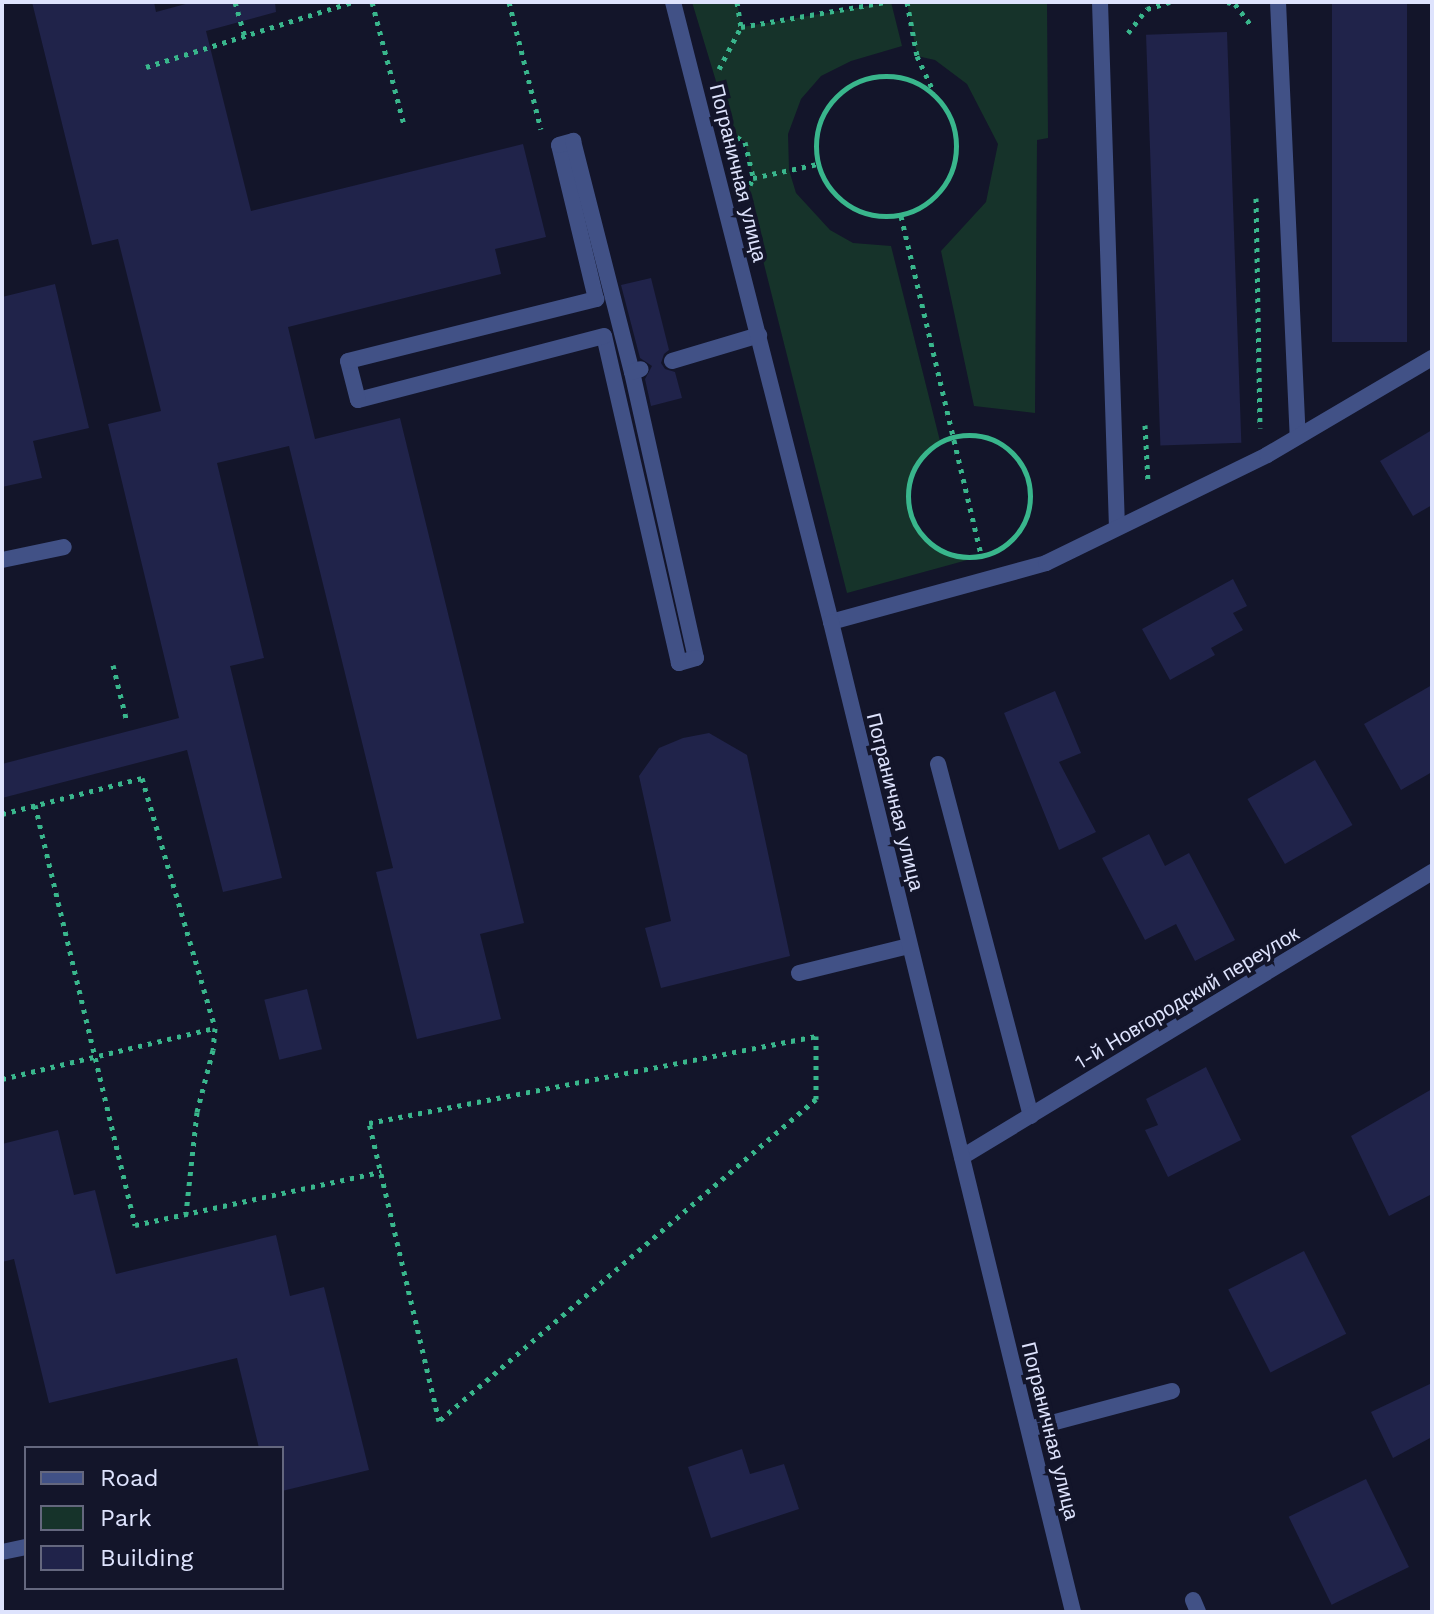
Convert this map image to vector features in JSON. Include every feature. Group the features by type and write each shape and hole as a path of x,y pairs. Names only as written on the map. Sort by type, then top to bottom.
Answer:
{"street":[{"name":"Пограничная улица","path":"673,2 831,622 1073,1612"},
{"path":"1100,2 1117,527"},
{"path":"1278,2 1298,437"},
{"path":"573,141 636,370 696,658 679,663 604,336 358,400 348,361 596,299 559,145 573,141"},
{"path":"672,361 759,335"},
{"path":"831,622 1046,563 1298,437 1432,358"},
{"path":"2,560 64,547"},
{"path":"938,764 1031,1116"},
{"name":"1-й Новгородский переулок","path":"962,1157 1432,872"},
{"path":"799,973 909,946"},
{"path":"1029,1429 1172,1391"},
{"path":"2,1552 24,1547"}],"path":[{"path":"235,2 245,38"},
{"path":"146,67 352,2"},
{"path":"372,2 404,125"},
{"path":"509,2 542,134"},
{"path":"715,77 741,27 737,2"},
{"path":"741,27 885,2"},
{"path":"907,2 917,56 949,114 956,135 953,167 938,195 921,208 901,216 879,217 858,211 840,200 826,184 817,164 815,142 820,121 835,98 853,84 887,76 908,79 937,96"},
{"path":"1227,2 1235,4 1253,27"},
{"path":"732,134 745,142 753,178 746,193"},
{"path":"753,178 817,164"},
{"path":"1256,186 1260,440"},
{"path":"901,216 982,556"},
{"path":"981,435 1000,443 1016,456 1027,475 1031,495 1022,525 1001,548 982,556 962,557 943,552 921,533 909,507 908,488 913,469 924,453 952,437 981,435"},
{"path":"1148,484 1162,479"},
{"path":"113,665 127,722"},
{"path":"2,814 142,778 215,1028 213,1050 197,1112 186,1214"},
{"path":"35,805 98,1058 135,1225 381,1172"},
{"path":"2,1079 215,1028"},
{"path":"816,1036 816,1099 439,1421 381,1172 369,1123 816,1036"}],"green space":[{"path":"692,2 737,2 742,27 891,2 902,46 851,61 821,76 801,99 788,134 789,170 796,193 830,230 853,243 891,246 940,441 924,453 913,469 908,488 909,507 915,526 927,541 943,552 962,557 982,556 847,593 746,193 753,178 745,142 732,134"},
{"path":"907,2 1047,2 1048,138 1037,140 1035,413 974,406 941,251 986,202 998,144 967,84 935,60 917,56"}],"building":[{"path":"32,2 154,2 156,12 193,2 275,2 276,12 206,31 251,211 523,144 546,237 495,249 501,274 288,327 315,439 400,418 524,923 480,934 501,1019 417,1039 376,872 393,868 289,446 217,463 264,658 230,666 282,878 223,892 187,750 2,798 2,764 179,718 108,424 161,411 118,239 92,245"},
{"path":"1332,2 1407,2 1407,342 1332,342"},
{"path":"1227,32 1241,443 1160,446 1146,35"},
{"path":"651,278 669,350 661,363 665,369 675,372 682,398 651,406 645,379 652,366 640,358 621,285"},
{"path":"55,284 89,428 33,441 42,478 2,487 2,297"},
{"path":"1432,430 1432,505 1413,516 1380,461"},
{"path":"1233,579 1247,606 1233,613 1243,630 1211,648 1215,655 1170,680 1142,629"},
{"path":"1432,685 1432,772 1401,790 1364,724"},
{"path":"1055,691 1081,753 1059,762 1096,832 1059,850 1004,713"},
{"path":"709,733 747,755 790,956 661,988 645,928 671,921 639,776 659,748 683,738"},
{"path":"1315,760 1352,825 1285,864 1247,799"},
{"path":"1149,834 1165,866 1189,853 1235,940 1195,961 1176,924 1145,940 1102,858"},
{"path":"307,989 322,1049 279,1060 264,1000"},
{"path":"1206,1067 1241,1140 1168,1177 1145,1130 1158,1125 1146,1099"},
{"path":"1432,1089 1432,1194 1389,1216 1351,1136"},
{"path":"58,1130 74,1195 95,1190 116,1274 276,1235 290,1296 324,1287 369,1470 284,1491 284,1446 259,1446 237,1358 49,1403 14,1259 2,1262 2,1144"},
{"path":"1304,1251 1346,1334 1270,1372 1228,1290"},
{"path":"1432,1383 1432,1437 1393,1458 1371,1412"},
{"path":"742,1449 750,1474 784,1464 799,1509 711,1538 688,1467"},
{"path":"1366,1479 1409,1567 1332,1605 1289,1517"}]}
